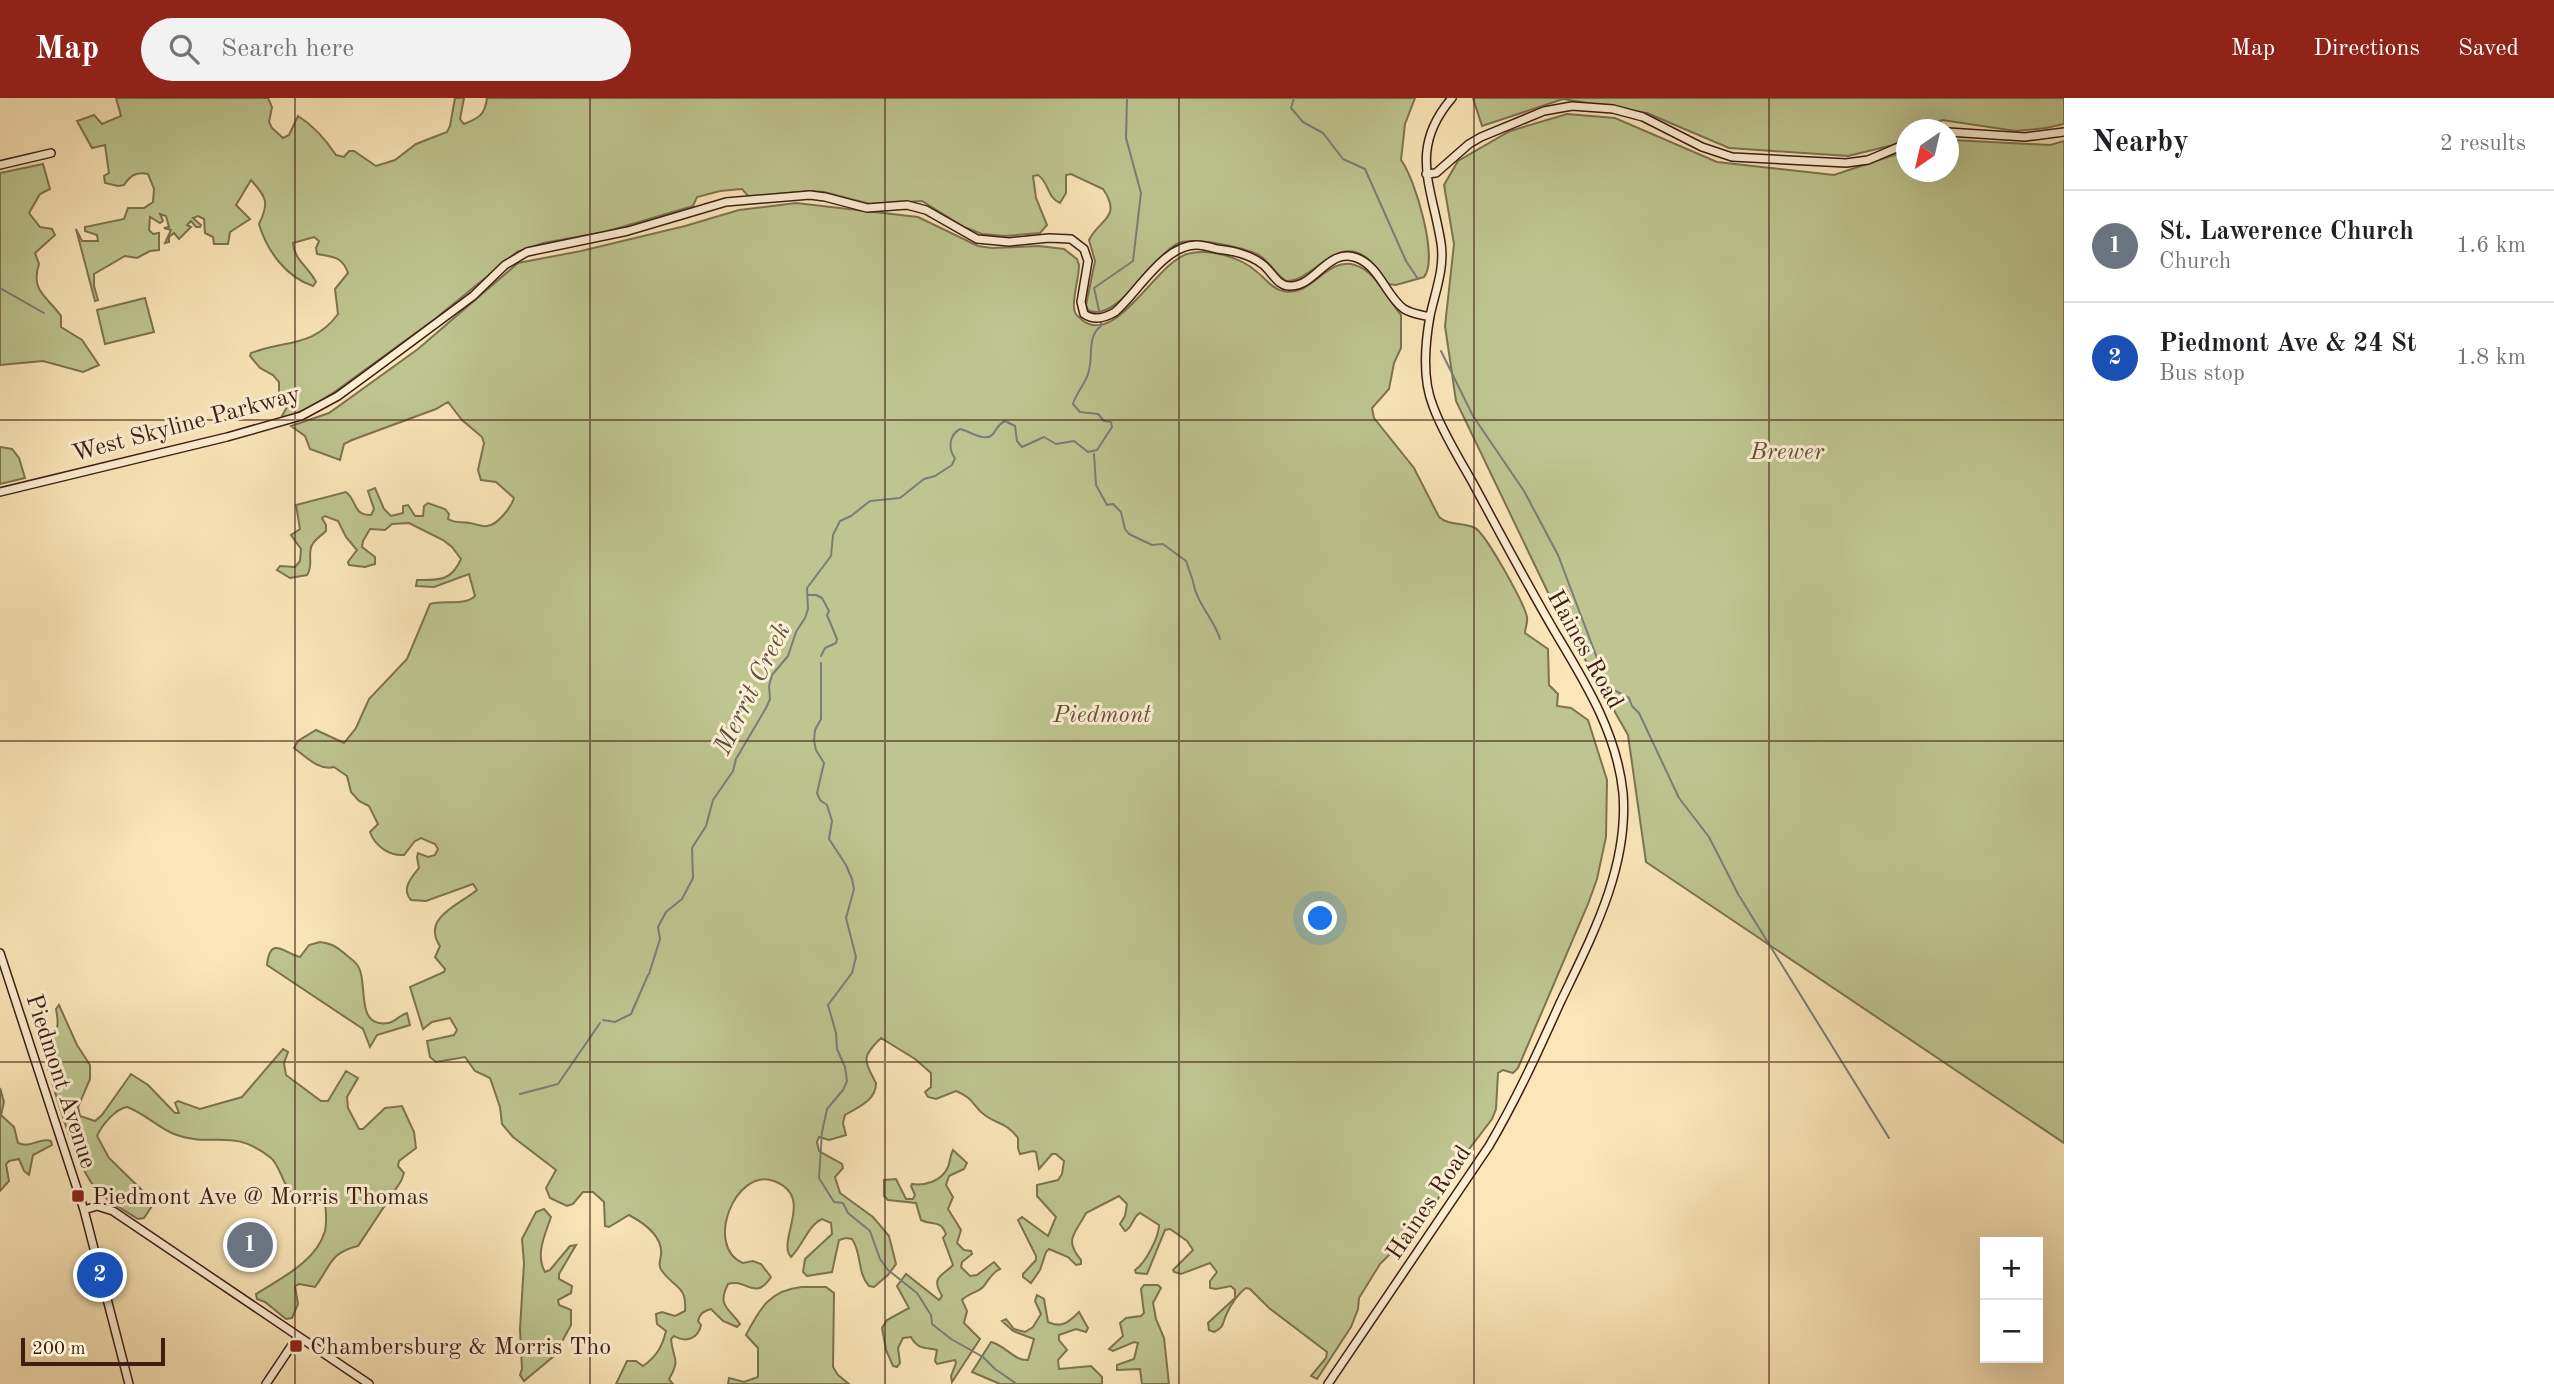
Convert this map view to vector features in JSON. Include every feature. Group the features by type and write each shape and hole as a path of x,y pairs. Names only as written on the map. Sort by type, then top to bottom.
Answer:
{"street":[{"name":"Haines Road","path":"1328,1384 1508,1114 1574,974 1613,881 1622,840 1623,794 1618,765 1604,721 1582,674 1514,559 1433,407 1428,389 1426,373 1430,317 1442,256 1426,174 1427,145 1431,131 1452,98"},
{"path":"1426,174 1436,173 1481,137 1544,111 1572,106 1613,109 1643,117 1702,147 1732,157 1846,163 1868,160 1896,148"},
{"path":"1959,132 1987,132 2025,137 2064,132"},
{"path":"0,165 51,153"},
{"name":"West Skyline Parkway","path":"0,492 301,416 338,396 473,296 505,265 527,252 617,233 726,202 810,195 867,208 907,205 926,210 977,239 1009,243 1049,238 1071,239 1080,245 1088,257 1082,306 1087,316 1100,318 1119,309 1162,262 1181,248 1195,245 1236,252 1252,258 1265,266 1280,283 1291,286 1302,283 1332,260 1357,258 1373,270 1402,308 1430,317"},
{"name":"Piedmont Avenue","path":"0,953 84,1210 130,1384"},
{"path":"84,1210 97,1206 113,1211 369,1384"},
{"path":"266,1384 298,1336"}],"green space":[{"path":"116,98 268,98 272,107 269,122 283,138 289,135 298,116 319,134 336,155 344,157 349,151 354,151 376,166 395,160 416,144 447,132 455,98 464,98 460,119 464,124 480,115 487,98 1415,98 1405,124 1401,160 1413,183 1423,218 1429,254 1428,268 1424,277 1396,285 1388,284 1367,258 1356,252 1345,251 1325,260 1306,274 1286,281 1259,255 1231,246 1187,241 1169,250 1123,298 1099,312 1088,310 1086,305 1095,261 1089,240 1107,218 1111,206 1103,189 1071,174 1066,175 1066,193 1060,203 1053,198 1042,178 1033,176 1036,198 1047,225 1040,233 1005,236 982,234 964,227 922,201 870,204 824,192 749,197 742,189 720,191 697,197 693,206 605,232 543,243 517,252 435,319 333,393 309,408 285,418 282,416 288,405 279,394 279,382 260,368 250,356 251,353 299,341 329,325 338,314 335,289 348,273 346,267 336,258 317,254 319,241 314,237 293,243 296,254 316,282 313,286 286,270 272,253 259,224 265,200 251,180 236,205 250,219 230,232 228,244 214,244 213,237 205,233 204,219 198,216 193,218 200,227 196,227 191,221 187,225 191,227 179,239 174,233 169,237 169,242 165,243 171,230 164,228 169,227 166,216 160,214 163,221 160,223 150,217 149,230 153,234 159,233 159,250 150,251 137,258 125,256 94,274 98,300 95,301 76,229 82,241 98,241 97,235 85,231 85,227 124,219 128,208 144,208 153,202 154,189 148,174 134,175 124,185 105,183 104,176 109,173 105,145 92,148 77,121 94,115 102,124 121,116"},
{"path":"1473,98 2064,98 2064,124 2016,131 1959,123 1959,119 1896,119 1896,143 1848,156 1729,148 1647,113 1563,99 1482,126"},
{"name":"Brewer","path":"1567,114 1615,118 1717,162 1834,175 1896,154 1896,182 1959,182 1959,140 2050,145 2064,141 2064,1143 1646,862 1628,735 1553,603 1456,401 1445,326 1454,244 1444,185 1458,161 1510,131"},
{"path":"43,164 50,189 40,194 29,213 40,227 52,229 55,235 35,253 39,264 38,287 61,316 61,327 82,340 99,365 83,372 43,361 0,365 0,173"},
{"name":"Piedmont","path":"796,203 918,217 978,246 1039,246 1064,249 1077,259 1079,265 1075,313 1082,320 1095,325 1108,322 1122,314 1162,272 1175,261 1195,252 1233,258 1250,267 1279,290 1293,292 1336,266 1345,264 1362,268 1375,279 1401,315 1401,348 1394,363 1389,389 1372,408 1374,418 1414,468 1439,517 1447,522 1475,528 1487,542 1524,609 1527,619 1525,633 1548,649 1549,685 1558,694 1557,706 1571,708 1588,720 1607,780 1606,837 1597,879 1588,904 1518,1068 1513,1073 1503,1070 1498,1073 1496,1109 1492,1119 1451,1173 1438,1199 1420,1224 1380,1264 1359,1298 1351,1327 1317,1379 1311,1376 1326,1358 1327,1352 1269,1308 1250,1289 1246,1288 1235,1299 1220,1328 1214,1332 1209,1330 1208,1323 1235,1298 1235,1290 1231,1286 1210,1288 1210,1281 1217,1272 1210,1263 1181,1274 1174,1272 1193,1250 1187,1241 1170,1229 1165,1230 1147,1274 1136,1273 1135,1270 1154,1243 1159,1225 1140,1213 1125,1231 1120,1224 1127,1204 1119,1196 1086,1213 1075,1231 1073,1247 1081,1264 1076,1265 1068,1257 1049,1249 1031,1283 1023,1277 1036,1260 1036,1256 1018,1220 1022,1217 1048,1236 1056,1217 1037,1196 1037,1185 1058,1180 1064,1161 1052,1154 1039,1169 1036,1152 1020,1154 1018,1138 1014,1133 982,1113 967,1097 956,1091 936,1099 928,1097 925,1092 931,1087 931,1073 915,1059 881,1038 866,1059 876,1083 870,1099 845,1115 843,1123 846,1135 829,1140 819,1137 817,1142 819,1151 842,1164 843,1168 835,1177 840,1193 873,1217 889,1236 896,1264 888,1275 874,1287 869,1286 865,1281 855,1245 852,1239 846,1238 839,1240 832,1272 807,1276 803,1272 805,1259 832,1234 831,1223 822,1219 817,1222 791,1257 788,1240 793,1219 792,1197 786,1188 774,1181 760,1180 747,1186 737,1197 725,1226 726,1241 732,1254 743,1263 753,1261 761,1264 771,1277 760,1288 755,1289 735,1283 728,1284 724,1297 725,1306 740,1324 737,1327 723,1321 711,1309 706,1311 699,1318 701,1325 697,1334 691,1338 674,1336 671,1339 675,1363 669,1379 673,1384 616,1384 627,1361 636,1361 643,1366 658,1351 666,1331 657,1324 656,1314 662,1312 675,1316 685,1311 682,1291 660,1267 661,1248 656,1236 629,1215 609,1227 605,1226 604,1202 593,1192 583,1192 573,1204 567,1206 550,1198 546,1188 556,1170 513,1137 502,1124 500,1107 490,1078 475,1071 465,1057 436,1062 430,1057 427,1041 454,1035 457,1030 450,1018 432,1022 423,1029 410,987 444,972 445,969 435,957 440,946 435,936 435,928 445,913 477,890 473,884 426,901 411,900 407,888 419,868 418,853 428,857 435,855 438,849 435,844 421,838 415,841 404,855 383,849 375,842 370,832 378,824 369,806 359,801 351,792 347,776 334,767 318,765 294,748 298,741 316,730 344,743 356,728 369,699 407,659 430,604 465,601 475,596 469,574 434,587 416,586 417,580 448,576 461,559 443,540 409,523 392,524 385,530 370,529 362,547 375,557 375,564 365,567 349,565 348,562 357,550 338,521 325,516 322,518 326,531 312,545 307,575 290,578 277,570 280,566 295,567 300,561 301,549 291,535 300,529 296,505 346,492 361,513 371,515 374,509 368,491 375,488 384,509 391,516 403,513 403,506 408,505 415,516 423,516 424,506 428,503 445,509 451,521 485,526 500,519 514,498 496,482 481,480 478,470 484,443 482,437 462,420 448,402 344,444 340,460 310,449 305,436 291,426 329,413 418,349 518,263 581,251 739,210"},
{"path":"145,298 154,332 105,344 97,310"},
{"path":"0,447 12,449 19,458 25,478 0,484"},
{"path":"320,942 336,947 358,966 364,1004 371,1019 378,1023 388,1023 407,1013 410,1025 377,1035 370,1047 363,1029 267,965 271,951 275,948 300,957 309,945"},
{"path":"59,1005 77,1045 90,1065 90,1079 78,1107 80,1116 95,1121 131,1074 148,1085 175,1113 179,1113 175,1103 178,1101 200,1109 242,1097 283,1049 288,1052 284,1063 286,1075 321,1101 328,1101 346,1071 358,1078 347,1097 348,1108 359,1129 363,1129 385,1108 402,1106 414,1132 416,1148 399,1161 398,1166 404,1173 401,1181 358,1246 341,1252 315,1287 299,1284 295,1286 298,1304 292,1318 286,1319 257,1299 256,1294 296,1268 314,1252 325,1231 325,1203 318,1198 300,1203 290,1192 271,1158 257,1148 233,1140 199,1140 174,1134 127,1107 109,1118 97,1136 109,1158 151,1199 152,1206 144,1218 138,1219 116,1206 97,1190 80,1162 51,1079 42,1046 57,1027 56,1009"},
{"path":"0,1088 4,1102 1,1115 14,1127 18,1143 27,1145 47,1140 51,1141 52,1145 33,1155 29,1175 24,1171 19,1159 9,1161 6,1164 9,1181 0,1191"},
{"path":"953,1150 967,1163 964,1169 949,1176 946,1185 953,1197 948,1209 961,1230 957,1243 972,1254 962,1262 961,1267 970,1276 977,1275 994,1262 1000,1269 981,1289 962,1300 967,1311 964,1323 980,1339 952,1382 955,1360 937,1364 937,1350 919,1346 911,1337 903,1338 898,1348 900,1363 897,1367 893,1366 886,1350 882,1328 887,1320 909,1308 897,1286 906,1274 939,1300 942,1296 937,1284 939,1277 953,1265 943,1238 946,1234 944,1229 921,1220 916,1203 888,1200 884,1196 884,1180 896,1179 906,1199 913,1199 915,1195 912,1184 928,1183 942,1176"},
{"path":"544,1209 551,1217 541,1251 545,1272 550,1270 570,1246 576,1245 559,1274 559,1279 572,1286 571,1293 558,1300 559,1305 571,1310 571,1325 554,1356 524,1381 520,1375 524,1263 522,1239 536,1212"},
{"path":"1144,1285 1158,1285 1161,1288 1153,1303 1164,1338 1169,1384 1142,1384 1140,1369 1117,1370 1117,1365 1134,1359 1138,1343 1134,1342 1113,1351 1109,1349 1123,1336 1120,1323 1126,1318 1144,1313 1141,1289"},
{"path":"802,1287 826,1287 834,1293 833,1367 849,1384 728,1384 729,1378 744,1382 758,1377 758,1348 746,1335 761,1309 774,1296"},
{"path":"1037,1295 1044,1299 1048,1322 1062,1324 1079,1312 1088,1328 1086,1332 1076,1329 1059,1335 1059,1340 1067,1350 1058,1360 1059,1369 1091,1366 1102,1377 1102,1384 1000,1384 972,1372 991,1342 1018,1358 1028,1360 1034,1339 1013,1331 1002,1321 1006,1319 1014,1329 1025,1332 1033,1327 1041,1314 1035,1301"}],"waterway":[{"name":"Merrit Creek","path":"1100,315 1094,288 1133,261 1141,193 1126,138 1127,98"},
{"path":"1294,98 1291,108 1303,122 1323,133 1343,159 1365,169 1406,261 1418,279"},
{"path":"0,288 44,313"},
{"name":"Merrit Creek","path":"649,974 660,939 658,927 666,912 682,899 693,878 692,848 706,826 713,800 733,771 736,759 766,708 770,699 772,675 788,656 796,632 805,618 808,609 807,588 831,556 833,535 840,521 870,501 900,498 924,479 935,476 952,465 955,458 951,451 951,442 960,429 986,437 993,434 1005,421 1015,426 1017,441 1022,447 1044,437 1056,444 1074,441 1088,452 1097,450 1112,427 1111,422 1104,421 1098,414 1080,412 1073,404 1088,374 1093,336 1101,326 1101,320"},
{"path":"1441,351 1473,416 1524,491 1558,555 1605,679 1612,689 1629,698 1639,713 1679,798 1709,837 1738,894 1889,1138"},
{"path":"1094,454 1096,485 1107,505 1113,504 1121,512 1125,529 1129,534 1152,545 1163,544 1186,561 1193,581"},
{"path":"1193,582 1220,639"},
{"path":"808,595 822,598 829,611 827,615 837,639 836,643 825,648 821,656"},
{"path":"821,663 821,719 815,730 814,741 824,763 817,793 820,800 827,805 832,821 829,839 852,879 854,889 846,918 856,957 852,973 828,1005 847,1081 827,1109 822,1132 819,1178 834,1202 843,1203 848,1213 870,1231 880,1259 888,1270 917,1293 931,1315 932,1324 951,1339 983,1357 1017,1384"},
{"name":"Merrit Creek","path":"603,1020 615,1022 631,1014 648,975"},
{"name":"Merrit Creek","path":"520,1094 558,1084 600,1023"}],"place":[{"name":"Piedmont Ave @ Morris Thomas","path":"78,1196"},
{"name":"St. Lawerence Church","path":"250,1245"},
{"name":"Piedmont Ave & 24 St","path":"100,1275"},
{"name":"Chambersburg & Morris Tho","path":"296,1346"}]}
